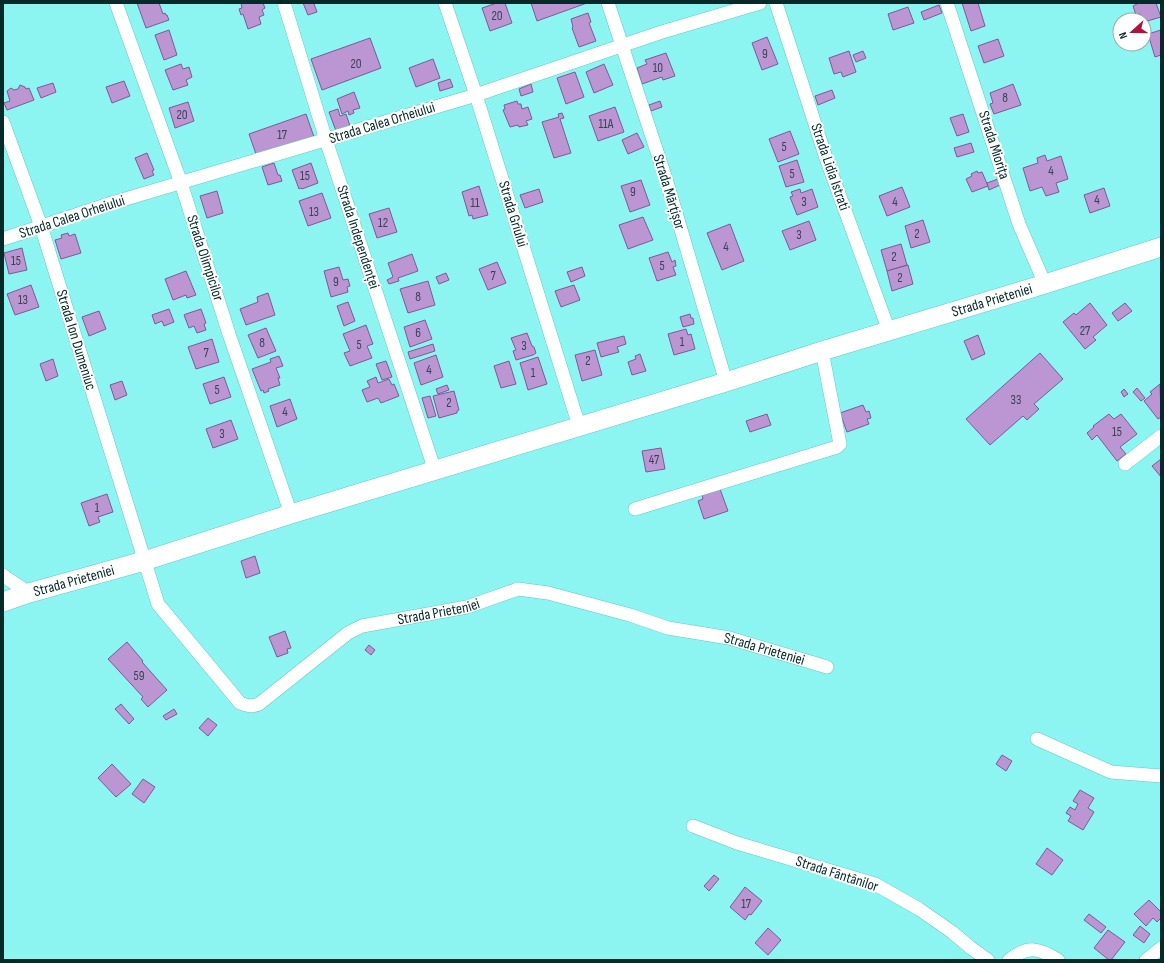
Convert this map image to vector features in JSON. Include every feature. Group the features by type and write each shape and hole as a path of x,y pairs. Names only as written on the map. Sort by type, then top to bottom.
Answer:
{"street":[{"name":"Strada Olimpicilor","path":"116,3 181,183 229,334 291,514"},
{"name":"Strada Independenței","path":"284,3 326,140 435,471"},
{"name":"Strada Grîului","path":"445,3 476,95 579,426"},
{"name":"Strada Mărțișor","path":"608,3 666,179 726,382"},
{"name":"Strada Calea Orheiului","path":"3,239 112,203 476,95 662,32 760,3"},
{"name":"Strada Lidia Istrati","path":"776,3 826,158 889,331"},
{"name":"Strada Miorița","path":"947,3 1019,224 1045,284"},
{"name":"Strada Ion Dumeniuc","path":"3,122 41,226 144,561"},
{"name":"Strada Prieteniei","path":"3,602 29,593 144,561 291,514 726,382 1161,247"},
{"path":"635,509 837,447 840,444 822,351"},
{"path":"1125,464 1161,436"},
{"name":"Strada Prieteniei","path":"144,561 158,604 240,703 248,706 259,704 348,633 362,626 467,607 518,589 548,592 630,615 668,628 729,638 827,667"},
{"path":"3,574 29,593"},
{"path":"1037,739 1111,772 1161,776"},
{"name":"Strada Fântânilor","path":"693,826 736,843 875,884 919,909 988,960"},
{"path":"1146,960 1161,948"},
{"path":"1009,960 1026,950 1034,949 1049,954 1058,960"}],"building":[{"path":"137,3 159,3 163,14 165,13 167,15 169,20 146,28"},
{"path":"241,3 263,3 265,8 262,10 264,15 259,17 261,24 248,29 243,14 241,15 239,9 242,8"},
{"path":"303,3 316,3 314,4 317,12 308,15"},
{"path":"497,3 505,3 512,23 490,31 482,8"},
{"path":"531,3 587,3 537,21"},
{"path":"962,3 978,3 985,26 971,31"},
{"path":"1156,3 1161,17 1152,20 1152,12 1135,12 1133,6 1137,4"},
{"path":"939,5 942,13 924,20 921,12"},
{"path":"908,7 914,23 893,30 888,14"},
{"path":"588,13 591,22 589,23 596,41 579,47 572,28 571,19"},
{"path":"169,30 177,55 164,60 155,35"},
{"path":"1161,30 1161,55 1155,57 1152,47 1152,33"},
{"path":"767,37 778,64 762,70 752,43"},
{"path":"370,38 381,68 322,90 311,59"},
{"path":"998,39 1004,56 984,63 978,46"},
{"path":"849,51 856,72 843,77 841,72 834,74 829,58"},
{"path":"863,51 866,58 856,62 853,55"},
{"path":"666,53 675,76 663,80 662,77 642,84 637,68 647,64 645,60"},
{"path":"433,59 440,78 416,87 409,68"},
{"path":"181,64 183,69 189,67 192,77 186,80 188,85 173,90 165,70"},
{"path":"604,64 613,85 594,93 586,72"},
{"path":"575,72 584,97 566,104 557,78"},
{"path":"450,79 453,87 440,91 438,83"},
{"path":"124,81 130,96 112,103 106,87"},
{"path":"53,83 56,92 41,98 37,88"},
{"path":"531,84 533,92 521,96 519,89"},
{"path":"1013,84 1021,105 994,114 990,104 993,103 990,93"},
{"path":"20,85 26,89 29,88 34,100 7,110 4,103 10,101 7,91 11,88 14,90 18,89"},
{"path":"832,90 835,98 818,105 815,96"},
{"path":"354,92 360,108 353,110 354,113 349,115 348,111 342,114 337,99"},
{"path":"517,101 518,104 521,104 522,109 528,107 532,119 526,121 528,125 510,127 503,110 505,109 504,105"},
{"path":"660,101 662,107 651,111 649,105"},
{"path":"188,102 194,121 175,128 169,108"},
{"path":"615,107 624,132 598,141 589,116"},
{"path":"338,109 340,116 346,114 350,126 336,131 329,112"},
{"path":"562,113 564,118 560,119 571,153 554,158 542,122 559,117 558,114"},
{"path":"306,114 314,137 257,157 249,134"},
{"path":"963,114 969,132 957,136 950,118"},
{"path":"790,131 799,154 778,162 769,139"},
{"path":"637,133 644,147 628,154 622,140"},
{"path":"971,143 974,152 957,157 954,148"},
{"path":"147,153 154,170 152,171 154,175 144,179 135,158"},
{"path":"1045,155 1047,161 1061,156 1068,179 1056,183 1059,192 1046,196 1042,187 1030,191 1023,168 1038,163 1037,158"},
{"path":"797,160 804,182 786,187 779,166"},
{"path":"274,163 278,175 280,175 282,181 268,185 262,167"},
{"path":"311,163 318,183 299,189 292,170"},
{"path":"977,171 978,173 982,172 988,186 972,192 966,179"},
{"path":"998,179 1000,185 989,190 987,183"},
{"path":"641,180 650,205 630,212 621,186"},
{"path":"479,186 488,215 473,219 472,215 469,216 462,192"},
{"path":"902,187 910,207 887,216 879,196"},
{"path":"1104,188 1110,206 1090,213 1084,195"},
{"path":"539,189 543,202 525,208 520,195"},
{"path":"800,189 801,193 812,189 818,207 797,215 790,197 793,196 791,192"},
{"path":"217,191 223,213 207,218 200,196"},
{"path":"322,193 331,218 308,226 299,201"},
{"path":"389,208 397,232 377,238 369,214"},
{"path":"643,217 653,240 628,249 619,225"},
{"path":"923,220 930,242 911,248 905,226"},
{"path":"809,221 816,240 790,250 782,231"},
{"path":"730,224 744,261 722,270 707,233"},
{"path":"68,233 69,236 75,234 81,253 61,259 55,240 62,238 61,235"},
{"path":"901,244 907,265 887,271 881,250"},
{"path":"22,248 27,270 9,274 4,253"},
{"path":"668,252 672,262 675,260 676,266 673,267 676,275 657,281 649,258"},
{"path":"412,254 418,271 398,278 399,281 389,284 387,280 393,277 388,263"},
{"path":"497,262 506,283 488,290 479,269"},
{"path":"908,265 913,284 892,291 887,271"},
{"path":"339,267 343,280 348,279 350,286 347,287 348,292 331,297 324,271"},
{"path":"582,267 585,276 571,282 567,272"},
{"path":"186,271 196,295 187,298 186,295 173,300 165,279"},
{"path":"446,273 449,280 439,284 436,277"},
{"path":"428,281 435,305 408,313 400,289"},
{"path":"31,285 39,307 15,315 7,294"},
{"path":"574,285 580,300 561,307 555,291"},
{"path":"268,293 275,315 246,325 240,309 258,302 257,297"},
{"path":"348,302 355,321 344,326 337,306"},
{"path":"1090,303 1107,325 1093,337 1096,340 1085,349 1063,322 1074,313 1076,315"},
{"path":"1125,303 1132,311 1118,321 1112,313"},
{"path":"169,309 174,322 164,326 162,321 155,324 152,315"},
{"path":"201,309 206,323 204,324 206,330 197,333 194,326 189,328 184,315"},
{"path":"99,311 106,329 89,336 82,317"},
{"path":"690,314 691,318 693,318 694,324 683,327 680,317"},
{"path":"425,320 432,339 410,347 404,327"},
{"path":"366,325 373,344 367,346 372,358 350,366 344,353 350,351 343,334"},
{"path":"266,328 276,351 258,358 248,335"},
{"path":"686,329 688,335 691,334 695,349 674,355 668,334"},
{"path":"527,333 536,353 516,360 513,351 516,350 511,338"},
{"path":"978,335 985,354 972,360 964,341"},
{"path":"624,336 626,344 617,347 619,352 601,357 597,343"},
{"path":"212,339 219,362 196,369 188,347"},
{"path":"433,344 435,351 410,359 408,352"},
{"path":"595,350 602,375 582,381 575,355"},
{"path":"1040,353 1063,379 1034,404 1039,409 1027,420 1023,416 990,445 966,419"},
{"path":"640,354 646,371 632,375 628,362 636,359 635,356"},
{"path":"436,355 443,377 421,385 414,363"},
{"path":"279,356 283,366 276,368 280,378 278,378 280,385 268,389 269,391 264,393 263,390 261,391 252,369 271,362 270,359"},
{"path":"538,357 547,384 528,390 520,363"},
{"path":"53,359 58,376 46,381 40,364"},
{"path":"386,361 392,377 382,380 376,364"},
{"path":"509,361 516,384 501,388 494,366"},
{"path":"224,377 231,397 210,404 203,384"},
{"path":"376,377 378,383 389,379 392,385 394,384 399,396 381,403 378,398 367,402 362,390 370,387 367,381"},
{"path":"122,381 127,395 115,400 110,385"},
{"path":"1160,384 1161,417 1158,419 1144,401 1152,394 1150,392"},
{"path":"447,385 449,390 438,394 436,389"},
{"path":"1137,388 1145,398 1141,401 1133,392"},
{"path":"1124,389 1128,394 1124,397 1121,392"},
{"path":"454,391 459,410 457,413 439,418 433,396"},
{"path":"430,396 436,416 428,418 422,398"},
{"path":"290,399 297,419 277,427 270,406"},
{"path":"863,405 866,412 869,411 871,418 867,419 869,424 847,432 840,413"},
{"path":"767,414 771,425 750,432 746,421"},
{"path":"1109,414 1114,419 1121,414 1137,434 1120,447 1126,454 1117,461 1097,435 1092,440 1087,433 1094,427 1093,426"},
{"path":"231,420 238,439 213,448 206,429"},
{"path":"661,448 665,469 646,472 642,451"},
{"path":"1161,459 1161,477 1152,466"},
{"path":"720,489 728,511 704,519 698,501 703,499 702,495"},
{"path":"107,494 113,512 98,517 100,522 89,526 81,503"},
{"path":"255,556 260,573 246,578 241,561"},
{"path":"285,631 291,648 287,649 288,653 277,657 269,637"},
{"path":"127,642 143,661 142,662 167,690 148,707 141,699 143,697 108,659"},
{"path":"369,645 375,650 371,655 365,650"},
{"path":"121,704 134,719 129,724 115,709"},
{"path":"174,709 177,714 166,720 163,716"},
{"path":"208,718 217,725 208,736 199,728"},
{"path":"1002,755 1012,761 1006,771 996,764"},
{"path":"112,764 131,784 116,797 98,778"},
{"path":"143,779 155,787 144,803 132,794"},
{"path":"1080,790 1094,798 1088,808 1094,812 1083,830 1068,821 1071,816 1066,813 1070,807 1075,810 1078,804 1073,801"},
{"path":"1047,848 1063,860 1052,875 1036,864"},
{"path":"714,875 719,879 709,891 704,886"},
{"path":"745,887 762,901 745,920 730,907"},
{"path":"1149,900 1161,912 1161,918 1157,922 1153,918 1146,926 1134,914"},
{"path":"1089,914 1106,927 1101,933 1084,920"},
{"path":"1140,926 1150,934 1144,943 1133,935"},
{"path":"768,928 781,940 768,955 755,943"},
{"path":"1108,930 1125,942 1111,960 1094,948"}]}
